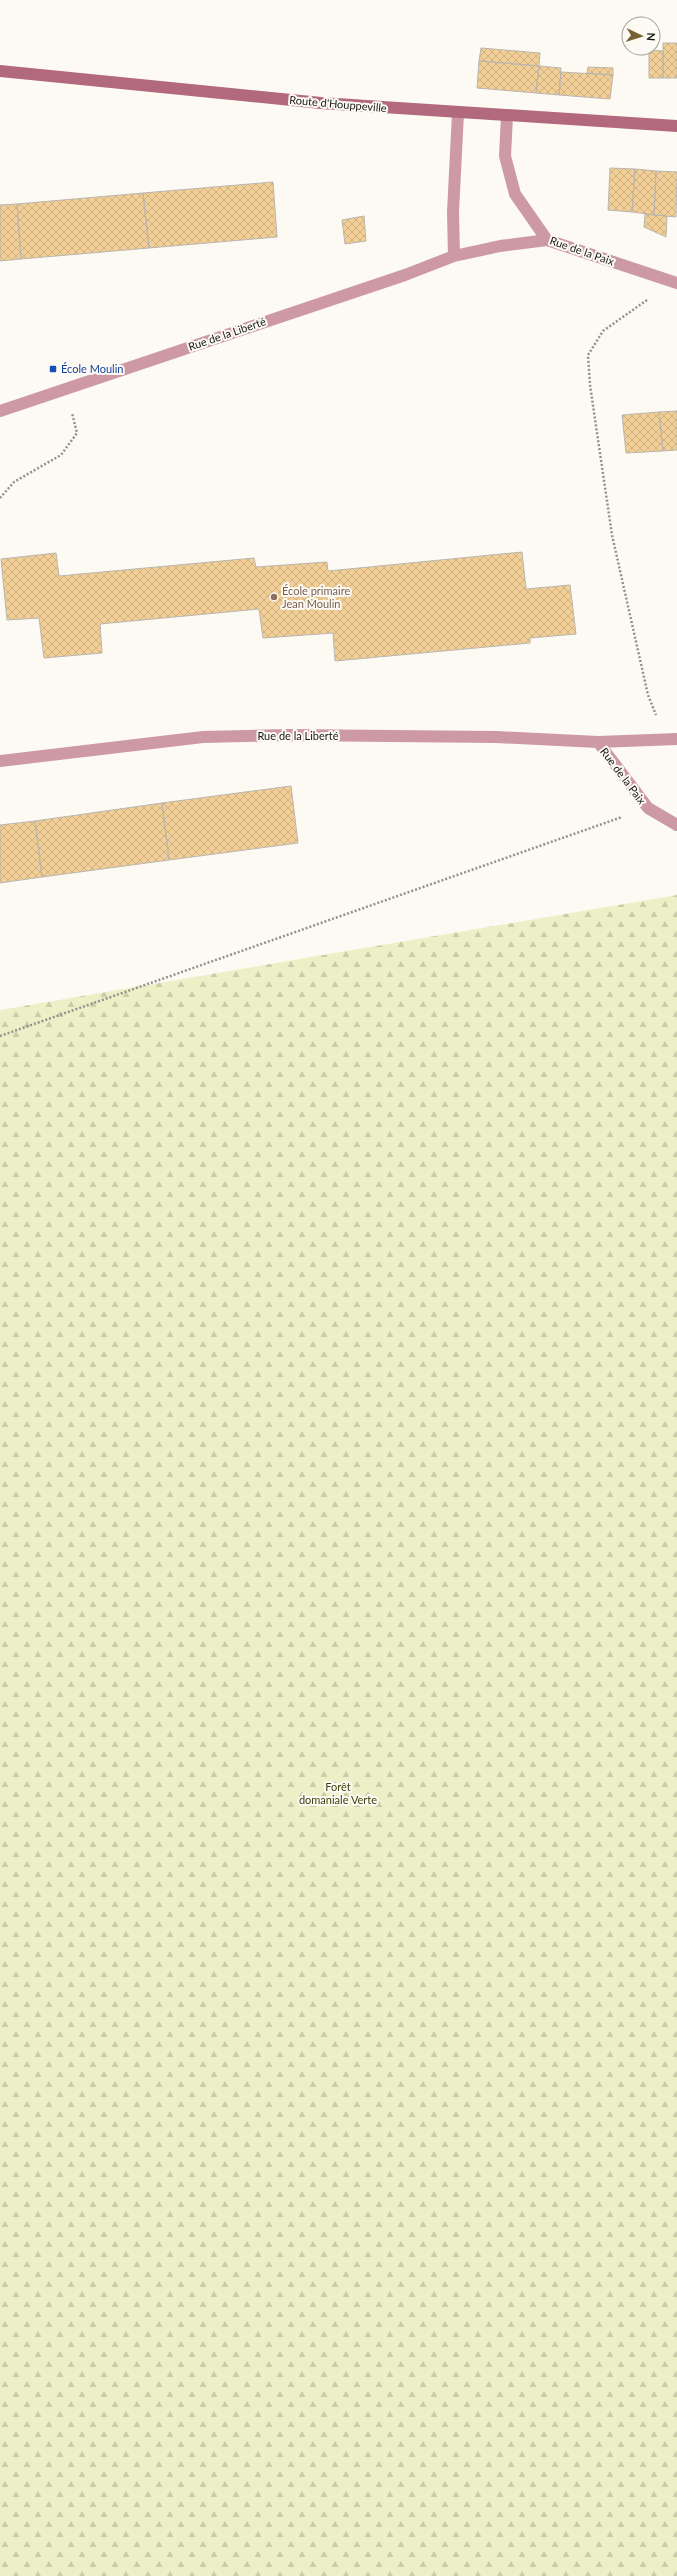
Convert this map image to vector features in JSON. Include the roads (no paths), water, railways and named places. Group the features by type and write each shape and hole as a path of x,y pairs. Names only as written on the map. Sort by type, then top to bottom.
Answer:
{"street":[{"name":"Route d'Houppeville","path":"0,71 313,102 458,113 677,126"},
{"path":"454,256 453,212 458,113"},
{"name":"Rue de la Paix","path":"508,116 505,156 515,194 547,240 675,282"},
{"name":"Rue de la Liberté","path":"0,411 405,275 454,256 500,246 547,240"},
{"name":"Rue de la Liberté","path":"0,761 203,737 287,735 496,737 598,742"},
{"name":"Rue de la Paix","path":"598,742 672,741"},
{"name":"Rue de la Paix","path":"598,742 648,808 677,826"}],"place":[{"name":"École Moulin","path":"53,369"},
{"name":"École primaire Jean Moulin","path":"274,597"}],"park label":[{"name":"Forêt domaniale Verte","path":"338,1793"}]}
